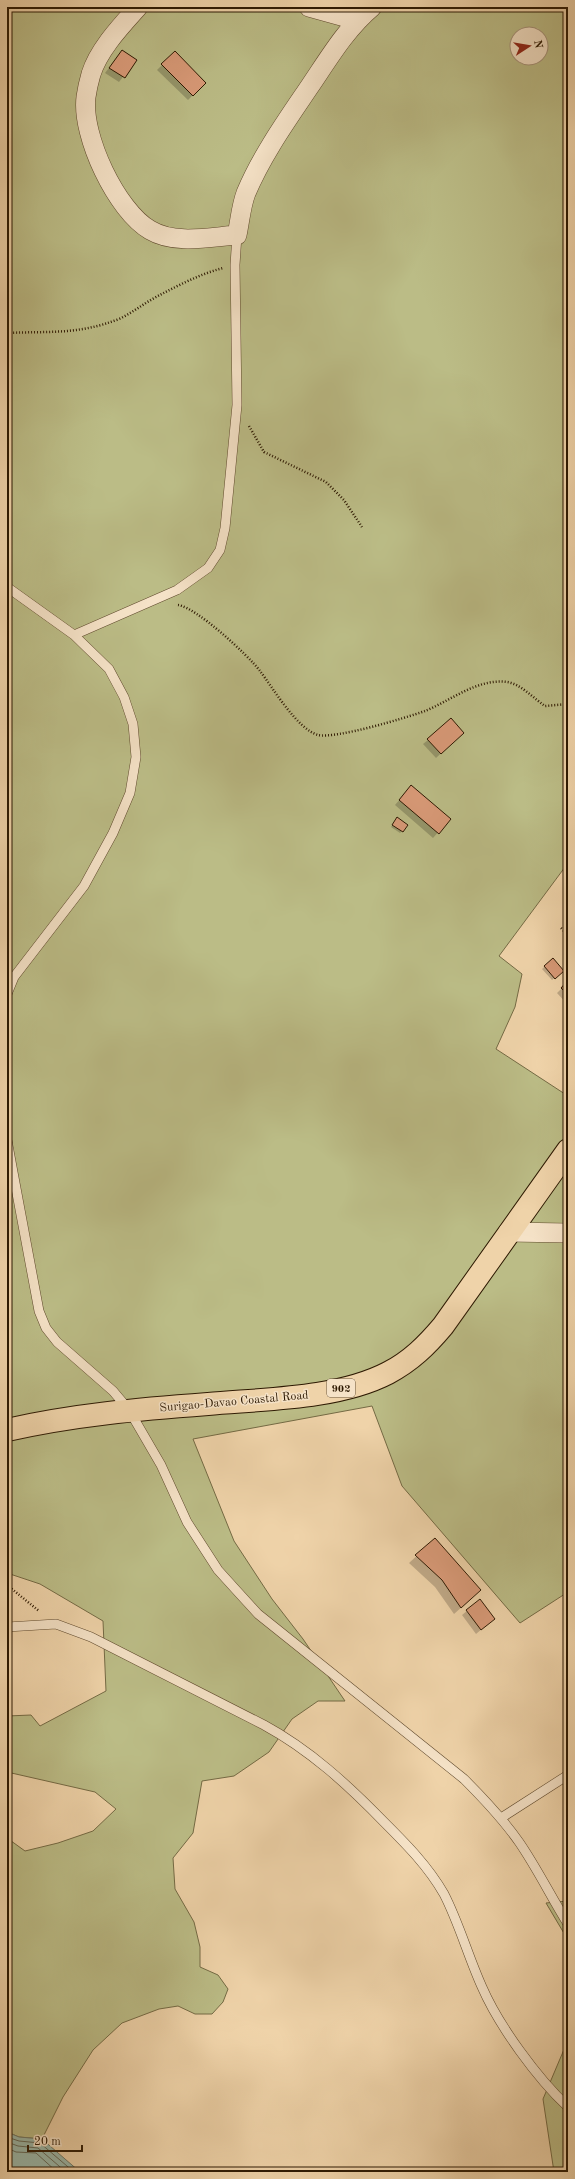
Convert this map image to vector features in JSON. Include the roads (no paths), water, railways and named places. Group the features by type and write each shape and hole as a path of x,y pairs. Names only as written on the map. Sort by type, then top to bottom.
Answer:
{"highway":[{"name":"Surigao-Davao Coastal Road","path":"7,1430 53,1420 129,1410 302,1396 353,1386 388,1373 424,1348 438,1331 469,1290 508,1232 568,1150"}],"street":[{"path":"138,7 112,35 91,72 85,98 93,143 101,166 124,206 150,231 170,237 190,239 237,235 246,195 261,164 290,115 356,20 372,7"},
{"path":"309,7 356,20"},
{"path":"508,1232 568,1233"}],"lane":[{"path":"74,635 177,590 208,568 220,550 225,528 237,405 235,265 237,235"},
{"path":"7,587 74,635 109,670 124,697 133,724 136,757 130,793 114,833 84,886 14,977 7,994"},
{"path":"7,1140 39,1311 46,1328 57,1342 113,1392 129,1410 161,1465 186,1522 218,1570 258,1614 464,1779 501,1818 532,1862 568,1924"},
{"path":"7,1628 56,1624 91,1637 276,1731 333,1772 412,1849 429,1871 444,1894 482,1988 500,2020 550,2089 568,2107"},
{"path":"501,1818 568,1775"}],"water":[{"path":"7,2132 19,2137 42,2139 80,2172 7,2172"}]}
